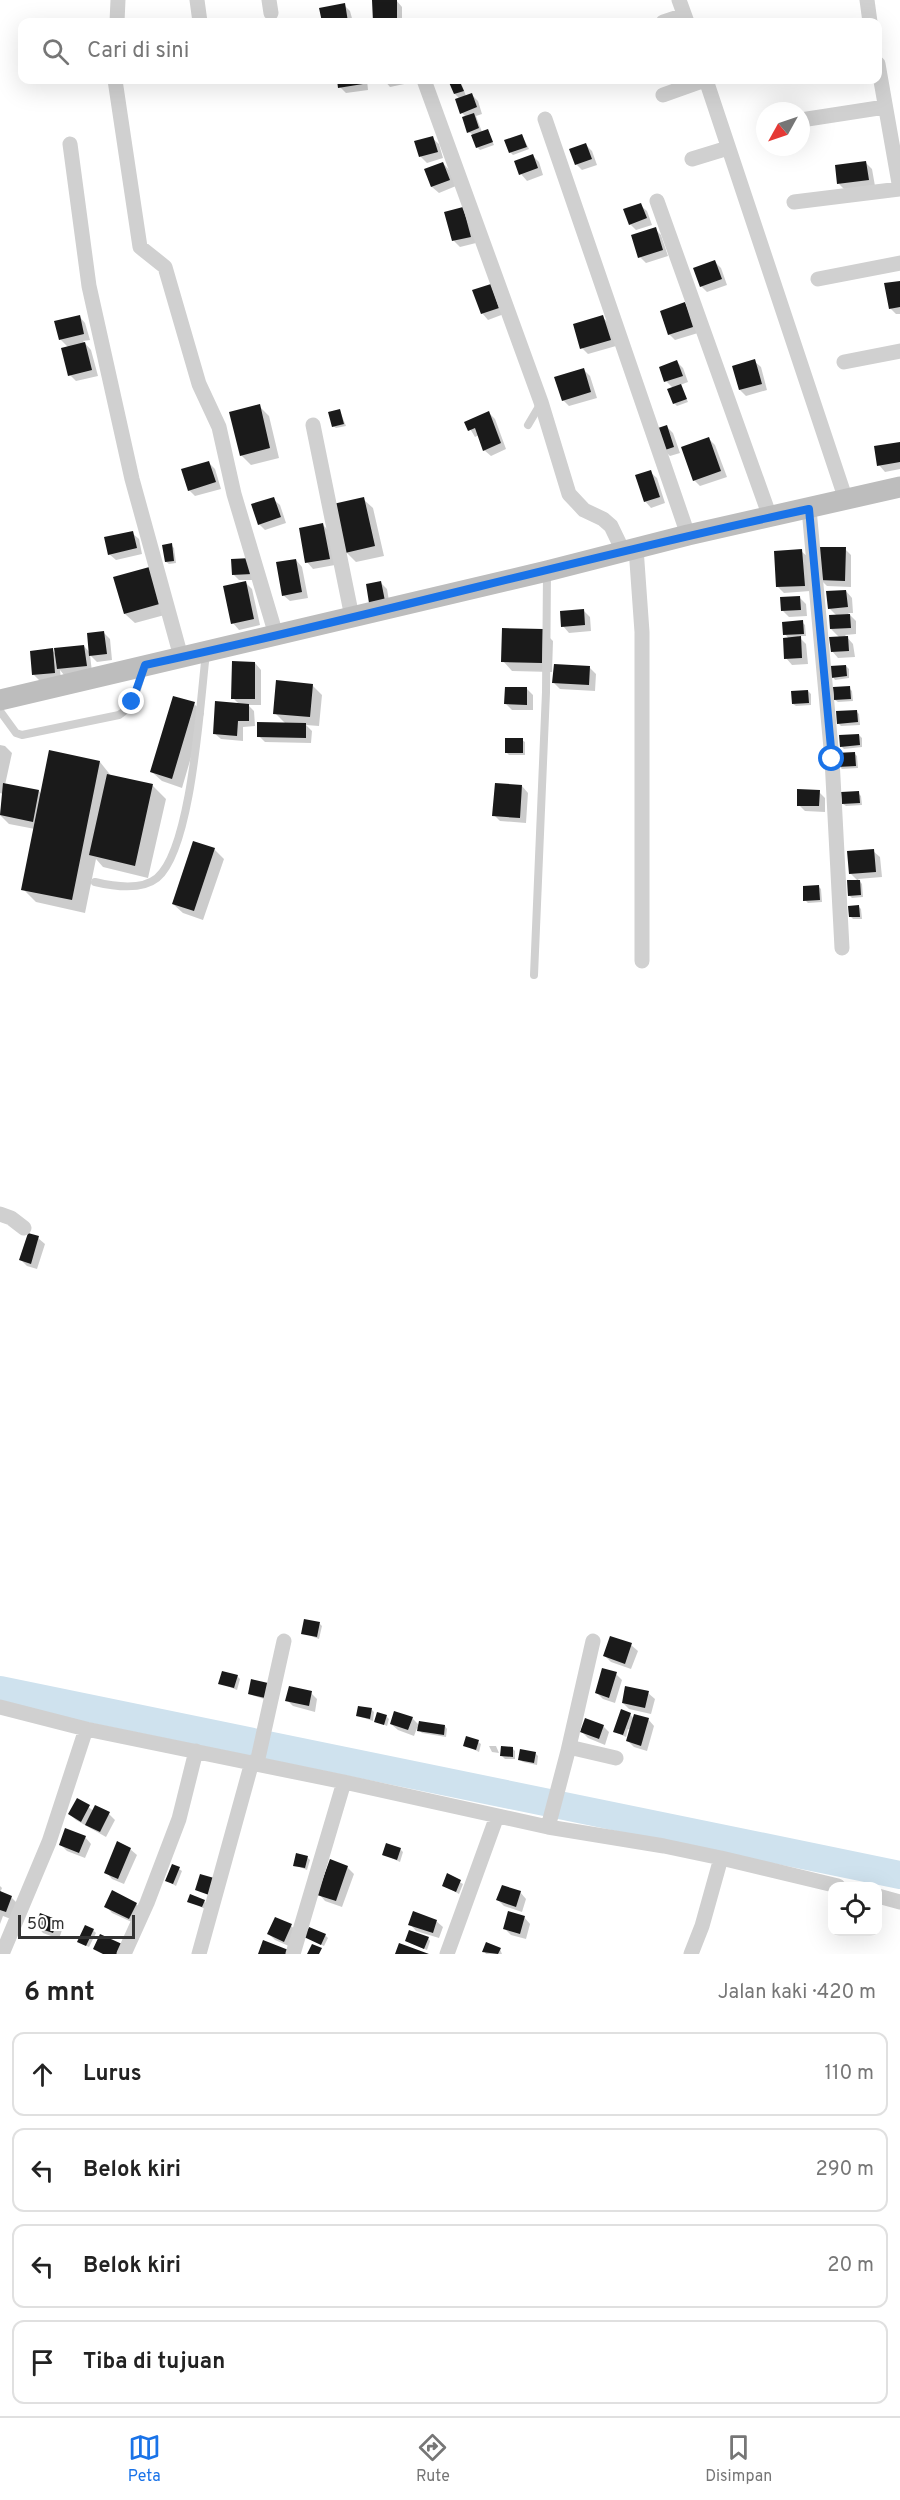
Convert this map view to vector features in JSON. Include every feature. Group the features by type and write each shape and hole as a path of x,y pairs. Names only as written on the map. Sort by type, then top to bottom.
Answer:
{"street":[{"path":"117,18 118,0"},
{"path":"197,0 200,18"},
{"path":"867,0 869,18"},
{"path":"116,84 140,247 165,267 199,384 219,427 234,494 276,635"},
{"path":"425,84 542,402 569,494 584,510 603,519 611,526 630,550 642,632 642,961"},
{"path":"663,95 694,84"},
{"path":"706,84 846,500"},
{"path":"794,202 900,189 881,84"},
{"path":"810,119 885,107"},
{"path":"545,119 688,535"},
{"path":"70,144 92,298 132,479 181,657"},
{"path":"692,159 728,148"},
{"path":"657,201 770,517"},
{"path":"818,279 900,263"},
{"path":"844,362 900,351"},
{"path":"313,425 352,617"},
{"path":"0,700 547,571 688,535 900,487"},
{"path":"809,509 832,759 842,948"},
{"path":"0,1214 11,1218 24,1228"},
{"path":"199,1954 247,1784 268,1721 284,1641"},
{"path":"548,1827 593,1641"},
{"path":"0,1707 86,1729 256,1761 548,1827 721,1858 828,1885"},
{"path":"2,1954 49,1842 78,1760 86,1729"},
{"path":"568,1751 573,1748 616,1758"},
{"path":"124,1954 147,1903 186,1797 196,1751"},
{"path":"293,1954 344,1782"},
{"path":"447,1954 497,1816"},
{"path":"691,1954 702,1926 721,1858"},
{"path":"882,1897 900,1902"}],"lane":[{"path":"528,425 542,402"},
{"path":"534,975 546,692 547,571"},
{"path":"95,882 115,887 134,885 155,880 167,867 176,848 191,789 206,652"},
{"path":"0,711 15,733 22,735 119,715 132,702 145,665"}],"building":[{"path":"372,0 397,0 397,18 373,18"},
{"path":"345,3 347,18 321,18 319,8"},
{"path":"338,84 363,84 338,88"},
{"path":"450,84 461,84 464,91 454,94"},
{"path":"472,93 477,107 460,114 455,99"},
{"path":"474,113 479,128 467,133 462,117"},
{"path":"488,129 493,142 476,148 471,135"},
{"path":"522,134 527,147 509,153 504,140"},
{"path":"433,136 438,152 419,157 414,141"},
{"path":"586,143 592,159 575,165 569,149"},
{"path":"533,154 538,168 519,175 514,161"},
{"path":"866,161 869,180 837,184 835,165"},
{"path":"443,162 450,180 431,187 424,169"},
{"path":"641,203 647,218 629,225 623,209"},
{"path":"463,207 471,237 452,241 444,212"},
{"path":"656,227 663,250 638,258 631,235"},
{"path":"715,260 722,279 700,287 693,268"},
{"path":"900,281 900,307 889,309 884,283"},
{"path":"491,284 499,308 481,314 472,290"},
{"path":"685,302 693,327 668,335 660,311"},
{"path":"80,315 84,334 59,340 54,321"},
{"path":"603,315 611,340 580,349 573,324"},
{"path":"85,342 92,370 68,376 61,348"},
{"path":"755,359 762,384 739,390 732,366"},
{"path":"677,360 683,376 664,382 659,367"},
{"path":"584,368 591,392 562,401 554,377"},
{"path":"681,384 687,399 673,404 667,389"},
{"path":"260,404 270,448 240,456 229,412"},
{"path":"340,409 344,424 332,427 328,412"},
{"path":"489,411 501,443 483,451 475,428 468,431 464,422"},
{"path":"667,425 674,447 662,451 655,429"},
{"path":"709,437 721,471 693,481 681,447"},
{"path":"900,442 900,462 877,466 874,446"},
{"path":"209,461 216,482 188,491 181,469"},
{"path":"651,470 660,497 644,502 635,475"},
{"path":"274,497 281,517 258,525 251,504"},
{"path":"364,497 375,546 345,553 333,504"},
{"path":"323,523 330,559 305,563 299,528"},
{"path":"133,531 137,548 108,555 104,537"},
{"path":"172,543 174,561 165,562 162,545"},
{"path":"820,547 846,547 845,581 819,580"},
{"path":"802,549 805,586 776,587 774,551"},
{"path":"252,558 252,574 232,575 231,559"},
{"path":"296,559 302,592 282,596 276,562"},
{"path":"153,566 163,603 124,614 113,577"},
{"path":"246,581 254,619 231,624 223,586"},
{"path":"381,581 385,601 369,603 366,584"},
{"path":"846,590 848,607 828,609 826,591"},
{"path":"800,596 801,610 781,611 780,597"},
{"path":"584,609 585,625 561,627 560,611"},
{"path":"850,614 851,628 830,629 829,615"},
{"path":"803,620 804,634 783,635 782,622"},
{"path":"502,628 543,629 542,663 501,662"},
{"path":"104,631 107,654 89,656 87,633"},
{"path":"801,636 802,658 784,659 783,638"},
{"path":"848,636 849,651 831,652 829,637"},
{"path":"84,645 87,666 57,669 54,648"},
{"path":"53,648 55,673 32,675 30,651"},
{"path":"232,661 255,662 255,699 231,699"},
{"path":"554,664 590,666 589,685 552,683"},
{"path":"846,665 847,676 831,678 830,666"},
{"path":"276,680 313,684 310,717 273,714"},
{"path":"850,686 851,699 834,700 833,687"},
{"path":"505,687 527,687 527,705 504,704"},
{"path":"808,690 809,703 792,704 791,691"},
{"path":"173,696 195,702 172,779 150,772"},
{"path":"215,701 249,704 249,721 238,721 237,736 213,734"},
{"path":"857,710 858,722 837,724 836,711"},
{"path":"257,722 306,723 306,738 257,737"},
{"path":"859,734 860,745 840,747 839,735"},
{"path":"505,738 523,738 523,753 505,753"},
{"path":"49,750 100,761 72,900 21,890"},
{"path":"855,752 856,766 837,767 836,753"},
{"path":"107,774 153,784 135,866 89,855"},
{"path":"3,783 39,790 33,822 0,815"},
{"path":"495,783 522,785 520,818 492,816"},
{"path":"797,789 820,790 819,806 797,806"},
{"path":"859,791 860,803 842,804 841,792"},
{"path":"193,841 215,848 194,911 172,904"},
{"path":"874,849 876,872 849,874 847,851"},
{"path":"847,880 860,880 861,895 848,896"},
{"path":"819,885 820,900 803,901 803,886"},
{"path":"859,905 860,917 849,917 848,906"},
{"path":"28,1233 39,1236 31,1264 19,1260"},
{"path":"304,1619 320,1622 317,1637 301,1634"},
{"path":"610,1636 632,1643 625,1664 603,1656"},
{"path":"602,1668 617,1672 609,1698 595,1693"},
{"path":"222,1671 238,1675 234,1688 218,1684"},
{"path":"251,1679 268,1683 265,1698 248,1694"},
{"path":"289,1686 312,1691 309,1706 285,1701"},
{"path":"625,1686 649,1691 645,1708 622,1703"},
{"path":"358,1706 372,1708 370,1719 356,1716"},
{"path":"621,1709 631,1713 623,1735 613,1732"},
{"path":"394,1711 413,1717 408,1730 390,1724"},
{"path":"377,1712 387,1715 384,1725 374,1722"},
{"path":"634,1714 649,1718 641,1746 626,1741"},
{"path":"585,1718 604,1725 599,1739 580,1732"},
{"path":"419,1721 445,1725 444,1735 417,1731"},
{"path":"466,1736 479,1740 476,1750 463,1746"},
{"path":"501,1746 513,1747 513,1757 500,1756"},
{"path":"520,1749 536,1752 534,1763 518,1760"},
{"path":"77,1798 90,1805 81,1822 68,1814"},
{"path":"95,1805 110,1812 100,1832 85,1825"},
{"path":"65,1828 86,1836 79,1853 59,1845"},
{"path":"117,1841 131,1848 118,1879 104,1873"},
{"path":"386,1843 401,1848 397,1860 382,1855"},
{"path":"296,1853 308,1856 305,1868 293,1866"},
{"path":"330,1859 348,1866 336,1901 317,1895"},
{"path":"172,1864 180,1867 173,1884 165,1881"},
{"path":"447,1873 461,1880 456,1892 442,1886"},
{"path":"200,1874 214,1878 209,1895 195,1890"},
{"path":"502,1885 521,1891 516,1907 496,1900"},
{"path":"112,1890 137,1903 129,1919 104,1907"},
{"path":"0,1891 12,1896 6,1912 0,1910"},
{"path":"190,1894 205,1900 202,1907 187,1902"},
{"path":"413,1911 437,1920 433,1933 408,1925"},
{"path":"508,1911 525,1916 520,1934 503,1929"},
{"path":"40,1913 58,1920 53,1933 35,1927"},
{"path":"275,1917 292,1924 284,1942 267,1934"},
{"path":"85,1925 94,1929 86,1946 77,1942"},
{"path":"309,1927 326,1934 321,1945 304,1937"},
{"path":"409,1930 429,1937 424,1949 405,1941"},
{"path":"100,1934 122,1944 117,1954 103,1954 93,1949"},
{"path":"263,1940 291,1951 289,1954 258,1954"},
{"path":"486,1942 501,1948 498,1954 482,1952"},
{"path":"399,1943 429,1954 395,1954"},
{"path":"312,1944 322,1948 319,1954 307,1954"}],"waterway":[{"path":"0,1690 900,1875"}],"route":[{"path":"132,702 145,665 547,571 688,535 809,509 832,759"}]}
